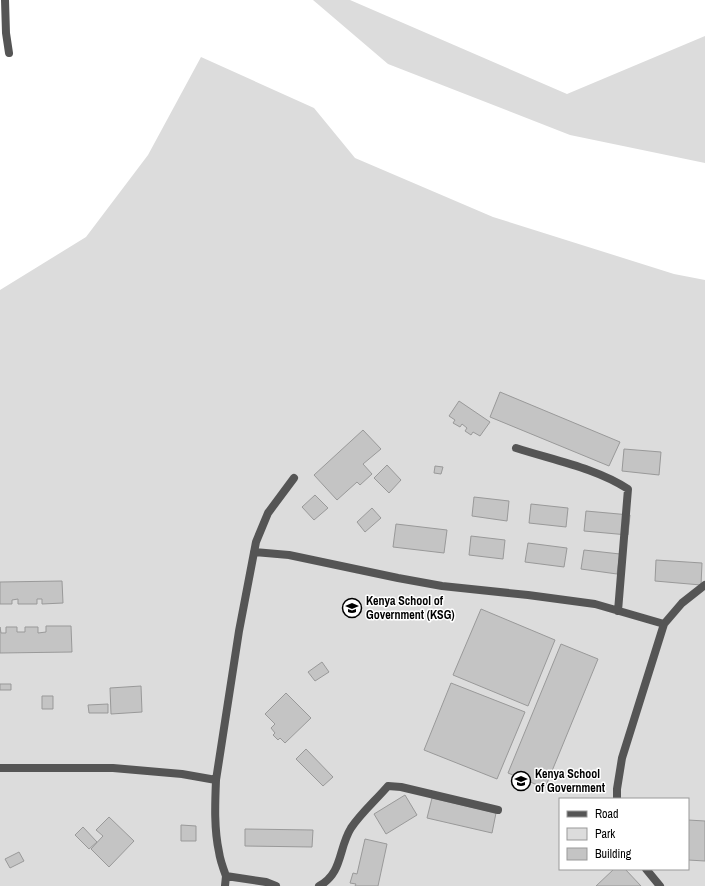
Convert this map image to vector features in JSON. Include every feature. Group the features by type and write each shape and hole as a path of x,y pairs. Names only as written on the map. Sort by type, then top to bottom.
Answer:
{"street":[{"path":"5,0 6,33 9,53"},
{"path":"516,448 598,474 628,489 618,610"},
{"path":"224,886 226,876 218,852 216,835 216,780 239,631 256,542 268,512 294,478"},
{"path":"254,552 289,555 442,586 595,604 664,624"},
{"path":"617,798 622,758 664,624 682,603 705,585"},
{"path":"0,768 113,768 182,774 216,780"},
{"path":"319,886 328,881 337,867 343,845 351,829 388,786 401,787 498,810"},
{"path":"647,870 660,886"},
{"path":"226,876 266,882 276,886"}],"green space":[{"path":"313,0 350,0 567,94 705,36 705,163 570,135 388,64"},
{"name":"Kenya School of Government (KSG)","path":"201,57 314,108 355,158 493,217 674,274 705,280 705,886 0,886 0,290 86,237 148,155"}],"building":[{"path":"500,392 620,442 609,466 490,417"},
{"path":"459,401 490,422 480,436 473,432 471,435 465,431 467,428 462,424 460,427 453,423 455,420 449,416"},
{"path":"363,430 381,449 363,464 372,474 360,485 357,482 337,500 314,475"},
{"path":"624,449 661,452 659,475 622,471"},
{"path":"387,465 401,480 389,493 374,478"},
{"path":"435,466 443,467 441,474 434,473"},
{"path":"315,495 328,508 314,520 302,507"},
{"path":"474,497 509,501 507,521 472,516"},
{"path":"531,504 568,508 566,527 529,523"},
{"path":"372,508 381,518 365,532 357,522"},
{"path":"586,511 630,515 628,535 584,531"},
{"path":"396,524 447,530 444,553 393,547"},
{"path":"471,536 505,540 503,559 469,555"},
{"path":"528,543 567,548 564,567 525,562"},
{"path":"584,550 620,554 617,574 581,569"},
{"path":"656,560 702,563 701,585 655,581"},
{"path":"62,581 63,603 42,604 42,599 37,599 37,604 18,604 18,599 12,600 12,604 0,604 0,582"},
{"path":"481,609 555,640 528,706 453,675"},
{"path":"46,626 71,626 72,652 0,653 0,627 1,633 6,633 6,627 17,627 17,632 25,632 25,627 38,627 38,633 46,632"},
{"path":"561,644 598,659 545,788 508,773"},
{"path":"322,662 329,672 315,681 308,672"},
{"path":"451,683 525,712 497,779 424,750"},
{"path":"0,684 11,684 11,690 0,690"},
{"path":"141,686 142,712 111,714 110,688"},
{"path":"286,693 311,718 285,743 280,738 278,740 273,735 275,733 271,728 275,724 265,714"},
{"path":"42,696 53,696 53,709 42,709"},
{"path":"108,704 108,713 89,713 88,705"},
{"path":"306,749 333,777 323,786 296,759"},
{"path":"405,795 417,815 386,834 374,814"},
{"path":"432,798 496,813 492,833 427,818"},
{"path":"109,817 134,841 109,867 91,849 103,836 96,830"},
{"path":"689,820 705,821 705,861 689,860"},
{"path":"181,825 196,826 196,841 181,841"},
{"path":"83,827 97,842 89,849 75,835"},
{"path":"245,829 313,830 312,847 245,846"},
{"path":"365,839 387,844 378,886 355,886 356,884 350,883 353,873 357,874"},
{"path":"19,852 24,861 10,868 5,859"},
{"path":"613,870 626,870 641,886 596,886"}],"place":[{"name":"Kenya School of Government (KSG)","path":"352,608"},
{"name":"Kenya School of Government","path":"521,781"}]}
